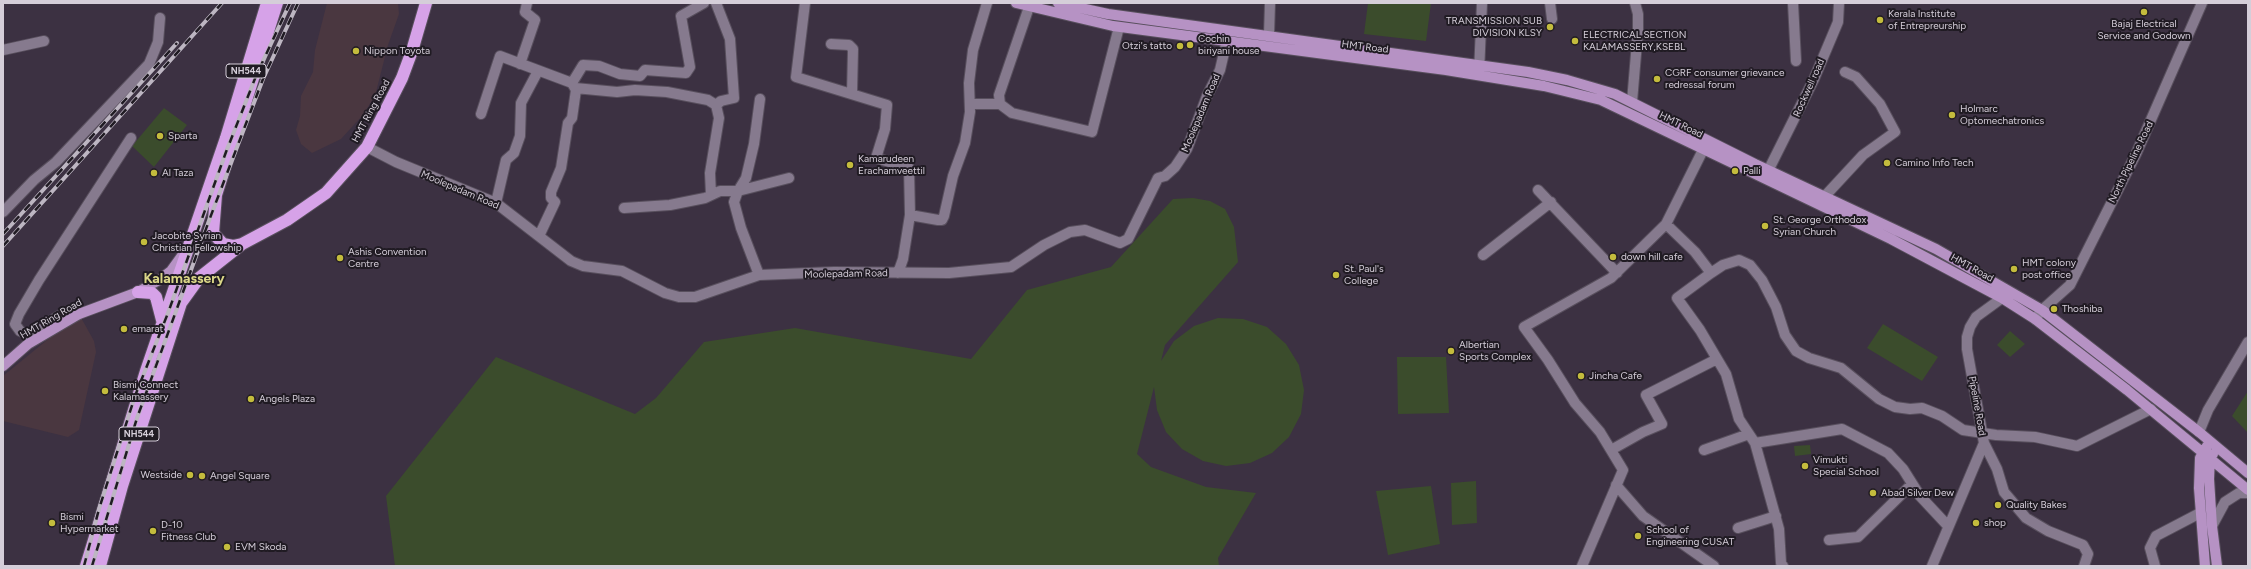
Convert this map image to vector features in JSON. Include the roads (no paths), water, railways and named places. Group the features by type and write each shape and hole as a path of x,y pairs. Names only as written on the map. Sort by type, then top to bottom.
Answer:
{"highway":[{"name":"NH544","path":"242,244 233,246 223,244 212,233 216,195 262,36 266,3"},
{"name":"NH544","path":"189,244 262,36 277,3"},
{"name":"HMT Ring Road","path":"112,498 181,303 199,278 242,244 287,220 320,197 344,175 367,147 404,72 412,51 426,3"},
{"path":"163,322 189,244"},
{"path":"138,292 152,293 156,297 163,322"},
{"name":"NH544","path":"86,566 112,498 163,322"},
{"name":"NH544","path":"100,566 112,498"}],"main road":[{"name":"HMT Road","path":"1016,3 1119,26 1174,28 1269,35 1479,64 1568,80 1595,87 1632,102 1708,140 1766,175 2002,298 2035,319 2151,409 2207,454 2248,490"},
{"name":"HMT Road","path":"1058,3 1227,40 1478,75 1584,95 1640,118 1703,149 1766,175 1825,196 1936,249 2042,310 2199,432 2248,473"},
{"path":"1295,50 1298,39"},
{"name":"HMT Ring Road","path":"3,366 28,344 79,314 138,292 171,271 189,244"},
{"path":"2205,566 2200,513 2199,470 2200,458 2207,454 2214,444"},
{"path":"2207,454 2212,526 2217,566"}],"street":[{"path":"520,64 534,20 525,12 527,3"},
{"path":"539,236 555,202 551,198 551,192 559,175 564,157 568,123 572,118 573,86 583,65 599,66 620,74 640,76 645,70 686,73 690,67 681,16 704,3"},
{"path":"716,3 730,39 734,98 721,101 716,105"},
{"path":"804,3 796,77 887,105 885,129 876,158 909,168 910,215 903,260 898,273"},
{"path":"910,215 938,220 942,220 944,216 953,176 965,143 970,104 969,83 973,50 987,3"},
{"path":"1269,35 1270,3"},
{"path":"1478,75 1482,3"},
{"path":"1550,3 1552,19"},
{"path":"1632,102 1638,30 1638,14 1635,3"},
{"path":"1793,3 1796,62"},
{"name":"Rockwell road","path":"1766,175 1814,79 1838,22 1839,3"},
{"name":"North Pipeline Road","path":"2035,319 2042,310 2070,285 2136,154 2202,3"},
{"path":"1000,104 1000,95 1029,7"},
{"path":"3,212 34,180 56,162 149,64 158,42 160,18"},
{"path":"970,104 1000,104 1012,113 1092,132 1119,26"},
{"name":"Moolepadam Road","path":"367,147 396,162 496,203 571,261 584,266 622,271 665,293 679,297 695,297 759,275 834,272 949,273 1011,266 1055,239 1070,232 1085,230 1120,243 1128,239 1158,178 1165,176 1175,166 1187,149 1207,96 1220,70 1227,40"},
{"path":"3,50 44,42"},
{"path":"831,44 849,45 853,49 852,94"},
{"path":"481,114 500,56 573,86 617,92 636,90 667,92 708,100 716,105 720,118 710,173 711,195"},
{"path":"496,203 506,160 514,153 520,136 521,104 538,71"},
{"path":"1825,196 1864,155 1896,132 1880,104 1856,78 1845,72"},
{"path":"759,275 734,207 738,191 746,178 754,144 760,99"},
{"path":"79,314 62,314 28,335 20,331 15,324 19,314 39,280 131,138"},
{"path":"1582,566 1623,470 1600,432 1574,403 1548,360 1524,326 1617,273 1666,224 1708,140"},
{"path":"624,208 670,205 711,195 720,191 738,191 789,178"},
{"path":"1538,190 1551,202 1560,215 1617,273"},
{"path":"1482,255 1551,202"},
{"path":"1666,224 1695,252 1712,273"},
{"path":"1784,566 1781,563 1781,548 1776,516 1755,443 1739,419 1726,374 1677,298 1723,264 1738,260 1750,265 1762,280 1776,307 1785,335 1796,351 1809,358 1841,368 1879,399 1895,407 1922,408 1942,416 1963,430 1983,438 2035,437 2077,446 2151,409"},
{"name":"Pipeline Road","path":"1932,566 1983,438 1967,337 1970,327 1976,317 2002,298"},
{"path":"2199,432 2208,410 2248,342"},
{"path":"1611,450 1638,434 1662,424 1646,395 1717,359"},
{"path":"1755,443 1842,429 1888,453 1903,469 1920,496 1948,526"},
{"path":"1704,450 1749,434"},
{"path":"1983,438 1997,469 2004,492 2026,518 2048,531 2083,545 2088,554 2084,566"},
{"path":"1829,540 1858,537 1912,484"},
{"path":"1616,485 1643,516 1714,566"},
{"path":"2212,526 2225,502 2239,493 2248,493"},
{"path":"2155,566 2150,548 2156,536 2200,513"},
{"path":"1738,528 1776,516"}],"railway":[{"path":"3,246 222,3"},
{"path":"84,566 99,509 135,396 168,313 226,152 256,76 290,3"},
{"path":"92,566 137,418 210,218 263,79 298,3"},
{"path":"3,234 177,43"}],"place":[{"name":"Bajaj Electrical Service and Godown","path":"2144,12"},
{"name":"Kerala Institute of Entrepreurship","path":"1880,20"},
{"name":"TRANSMISSION SUB DIVISION KLSY","path":"1550,27"},
{"name":"ELECTRICAL SECTION KALAMASSERY,KSEBL","path":"1575,41"},
{"name":"Cochin biriyani house","path":"1190,45"},
{"name":"Otzi's tatto","path":"1180,46"},
{"name":"Nippon Toyota","path":"356,51"},
{"name":"CGRF consumer grievance redressal forum","path":"1657,79"},
{"name":"Holmarc Optomechatronics","path":"1952,115"},
{"name":"Sparta","path":"160,136"},
{"name":"Camino Info Tech","path":"1887,163"},
{"name":"Kamarudeen Erachamveettil","path":"850,165"},
{"name":"Palli","path":"1735,171"},
{"name":"Al Taza","path":"154,173"},
{"name":"St. George Orthodox Syrian Church","path":"1765,226"},
{"name":"Jacobite Syrian Christian Fellowship","path":"144,242"},
{"name":"down hill cafe","path":"1613,257"},
{"name":"Ashis Convention Centre","path":"340,258"},
{"name":"HMT colony post office","path":"2014,269"},
{"name":"St. Paul's College","path":"1336,275"},
{"name":"Thoshiba","path":"2054,309"},
{"name":"emarat","path":"124,329"},
{"name":"Albertian Sports Complex","path":"1451,351"},
{"name":"Jincha Cafe","path":"1581,376"},
{"name":"Bismi Connect Kalamassery","path":"105,391"},
{"name":"Angels Plaza","path":"251,399"},
{"name":"Vimukti Special School","path":"1805,466"},
{"name":"Westside","path":"190,475"},
{"name":"Angel Square","path":"202,476"},
{"name":"Abad Silver Dew","path":"1873,493"},
{"name":"Quality Bakes","path":"1998,505"},
{"name":"Bismi Hypermarket","path":"52,523"},
{"name":"shop","path":"1976,523"},
{"name":"D-10 Fitness Club","path":"153,531"},
{"name":"School of Engineering CUSAT","path":"1638,536"},
{"name":"EVM Skoda","path":"227,547"}],"district":[{"name":"Kalamassery","path":"184,279"}]}
